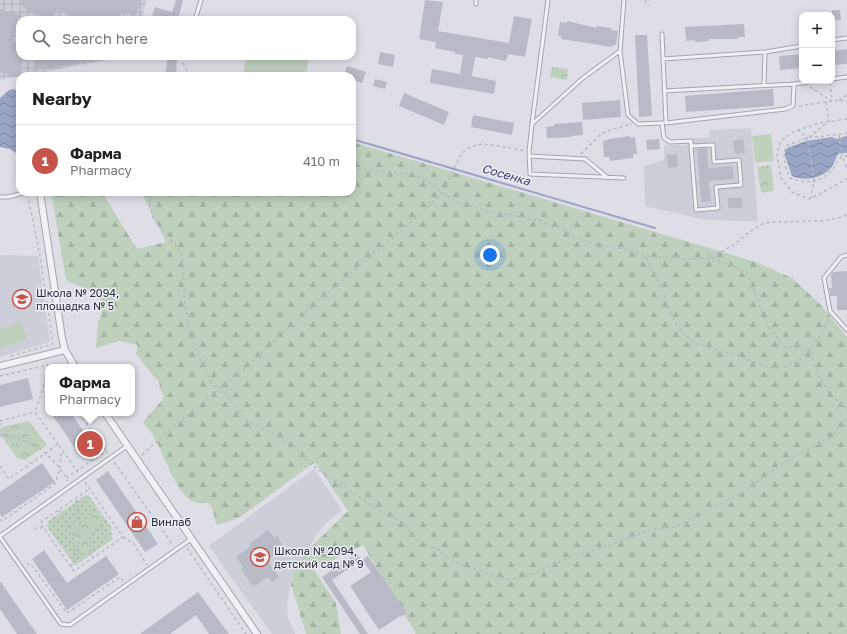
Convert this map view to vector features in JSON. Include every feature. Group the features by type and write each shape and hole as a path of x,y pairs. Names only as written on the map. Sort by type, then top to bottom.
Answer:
{"street":[{"path":"41,196 62,338 65,350 72,364"},
{"path":"0,366 65,350"},
{"path":"107,416 257,634"}],"lane":[{"path":"196,16 201,0"},
{"path":"548,0 532,124 529,154 530,174 624,178"},
{"path":"624,0 620,51 628,115 638,124 664,123 785,109 793,106 794,84"},
{"path":"662,34 664,138 670,142 691,141 691,146 696,210 718,208 716,187 741,185 739,160 714,162 713,145 691,146"},
{"path":"835,40 847,38"},
{"path":"663,59 765,52 799,46"},
{"path":"532,124 583,78 620,51"},
{"path":"764,85 765,52"},
{"path":"835,80 847,78"},
{"path":"664,91 799,83"},
{"path":"529,154 585,159 608,178"},
{"path":"0,197 16,195"},
{"path":"847,255 841,257 824,278 830,311 847,330"},
{"path":"127,446 0,536 61,624 70,625 191,539"}],"path":[{"path":"644,0 649,6"},
{"path":"183,63 189,72"},
{"path":"805,84 832,101"},
{"path":"831,84 832,101"},
{"path":"839,100 847,95"},
{"path":"793,106 839,100 847,102"},
{"path":"826,102 829,121"},
{"path":"847,119 819,123 797,130 781,141 777,153 781,178 792,192 809,199 847,179"},
{"path":"829,121 808,137 786,146 784,159 790,178 801,182 814,181 830,173 838,160 842,156 847,156"},
{"path":"575,159 599,136 607,131 628,125 638,124"},
{"path":"797,130 808,137 847,133"},
{"path":"839,134 842,156 847,170"},
{"path":"808,137 814,181 811,198"},
{"path":"137,461 166,433 221,389 318,301 425,210 442,192 462,152 470,147 482,144 499,146 529,154"},
{"path":"356,168 412,174 428,182 458,203 532,219 559,227 576,237 592,243 624,248 646,256 691,259 711,258 747,272 768,327 785,347 810,350"},
{"path":"7,357 53,344 40,256 28,196"},
{"path":"151,196 150,205 154,218 182,253 185,308 193,343 212,385 221,389 248,422 272,433 294,447 310,464 383,513 402,522 417,542 439,550 454,562 507,580 522,577 547,568 574,555 594,551 653,529 675,527 742,493 783,463 829,439 847,418"},
{"path":"711,258 735,244 762,224 772,222 822,221 843,217 847,214"},
{"path":"646,256 679,329 703,346 749,358 762,365 781,368 796,363 803,358 826,327 830,318 830,311"},
{"path":"810,350 823,386 847,409"},
{"path":"0,376 45,366"},
{"path":"35,412 45,382"},
{"path":"0,438 0,422 35,412"},
{"path":"35,412 123,537 133,543 148,564 144,567"},
{"path":"81,416 174,546 184,544 246,634"},
{"path":"0,434 21,439 45,453 60,468 68,483"},
{"path":"0,466 9,479 58,444"},
{"path":"0,519 2,521 55,484 60,468 62,450"},
{"path":"66,478 106,451"},
{"path":"89,489 40,523 71,567 74,571 123,537"},
{"path":"71,567 75,558 80,533 79,512 75,498"},
{"path":"59,510 70,529 75,558"},
{"path":"93,558 89,540 91,534 96,527 110,518"},
{"path":"34,528 38,529 43,527"},
{"path":"26,568 25,567 30,563 67,613 113,581 120,577 123,582 128,578"},
{"path":"33,578 38,574"},
{"path":"113,581 117,586"},
{"path":"107,586 111,591"},
{"path":"102,589 106,594"}],"shaded area":[{"path":"0,0 147,0 142,16 16,16 16,60 108,60 43,72 16,72 16,77 0,80"},
{"path":"751,128 758,222 702,219 645,206 644,166 664,160 664,145 686,145 686,139 710,137 710,130"},
{"name":"Школа № 2094, площадка № 5","path":"0,255 38,256 50,342 0,357"},
{"name":"Школа № 2094, детский сад № 9","path":"314,469 342,510 326,523 316,536 291,581 287,604 288,618 295,634 272,634 209,546"}],"green space":[{"path":"245,60 308,60 307,72 244,72"},
{"path":"552,67 568,69 567,80 550,77"},
{"path":"771,134 774,161 755,163 752,136"},
{"path":"356,143 753,261 792,278 821,305 847,337 847,634 416,634 363,545 314,570 336,603 341,634 306,634 291,584 296,565 315,543 348,511 315,462 239,518 217,525 213,511 208,503 194,502 184,495 174,479 158,444 143,422 164,398 159,381 136,354 138,345 119,341 96,348 98,323 105,304 90,291 66,280 53,196 104,196 137,249 166,242 143,196 356,196"},
{"path":"771,165 774,191 761,193 757,167"},
{"path":"21,321 27,339 0,349 0,329"},
{"path":"29,421 47,445 25,460 17,458 2,437 1,427"},
{"path":"86,495 89,496 112,528 110,530 113,534 111,536 113,539 76,565 47,527 48,521","holes":["97,511 104,521 90,535 89,549 84,552 69,531"]},
{"path":"97,511 104,521 90,535 89,549 84,552 69,531"}],"water":[{"path":"14,89 16,91 16,153 10,149 0,147 0,98 9,90"},
{"path":"847,136 847,153 839,153 833,165 825,173 809,179 792,176 785,156 785,151 787,148 806,141 832,137 837,139"}],"building":[{"path":"21,0 141,0 135,16 122,12 120,16 72,16 56,10 54,16 41,16 28,11 20,4"},
{"path":"176,0 183,0 179,16 152,15 155,7 172,12"},
{"path":"425,0 443,2 438,31 509,43 514,16 532,19 525,57 508,54 506,61 488,57 488,59 475,57 472,76 496,81 494,94 430,83 432,69 460,74 463,55 435,48 436,42 419,39"},
{"path":"0,9 19,15 16,16 16,28 13,41 16,42 16,60 23,60 20,72 16,72 16,76 0,72"},
{"path":"832,10 840,10 841,20 835,21 835,12 832,12"},
{"path":"567,21 597,28 597,26 612,28 611,30 618,31 616,45 613,45 612,47 561,39 561,36 558,36 560,22 567,23"},
{"path":"744,24 745,37 738,37 738,39 709,39 709,41 695,42 695,40 686,41 685,27"},
{"path":"635,35 647,35 652,116 639,117"},
{"path":"847,49 847,64 835,65 835,51"},
{"path":"380,52 395,55 393,67 378,64"},
{"path":"799,54 799,68 780,70 779,56"},
{"path":"35,60 104,60 33,70"},
{"path":"167,60 177,60 176,72 166,72"},
{"path":"347,66 366,72 362,83 356,81 356,72 345,72"},
{"path":"375,79 387,82 385,89 373,86"},
{"path":"773,89 774,106 686,112 685,96"},
{"path":"404,93 449,112 444,125 399,106"},
{"path":"620,100 621,117 583,120 582,103"},
{"path":"473,115 514,123 512,135 471,127"},
{"path":"582,122 583,135 547,138 546,127 554,126 554,124"},
{"path":"630,136 631,138 635,137 637,154 633,154 633,158 610,161 609,157 604,157 603,141"},
{"path":"659,139 660,149 647,150 646,140"},
{"path":"743,139 745,153 735,154 733,141"},
{"path":"707,148 708,168 733,166 734,179 709,181 711,201 701,202 697,149"},
{"path":"677,154 678,167 668,168 667,155"},
{"path":"728,198 742,198 742,208 728,208"},
{"path":"847,271 847,310 837,310 837,296 830,296 829,288 832,288 831,274 833,272"},
{"path":"28,378 33,399 0,407 0,385"},
{"path":"53,416 73,416 94,446 80,455"},
{"path":"42,463 55,482 2,517 0,514 0,492"},
{"path":"108,471 158,544 145,552 96,480"},
{"path":"268,530 274,538 277,536 283,545 280,547 282,549 267,560 279,577 272,582 268,577 253,587 241,569 243,567 236,557 251,546 249,544"},
{"path":"44,550 67,583 106,556 119,574 67,610 32,559"},
{"path":"357,553 361,560 332,580 368,634 360,634 322,577"},
{"path":"368,556 407,613 379,630 350,586 371,572 362,560"},
{"path":"0,581 37,634 17,634 0,609"},
{"path":"198,592 229,634 209,634 196,615 170,634 140,634"}],"waterway":[{"name":"Сосенка","path":"356,140 655,228"}],"place":[{"name":"Школа № 2094, площадка № 5","path":"22,299"},
{"name":"Фарма","path":"90,444"},
{"name":"Винлаб","path":"137,522"},
{"name":"Школа № 2094, детский сад № 9","path":"260,557"}]}
